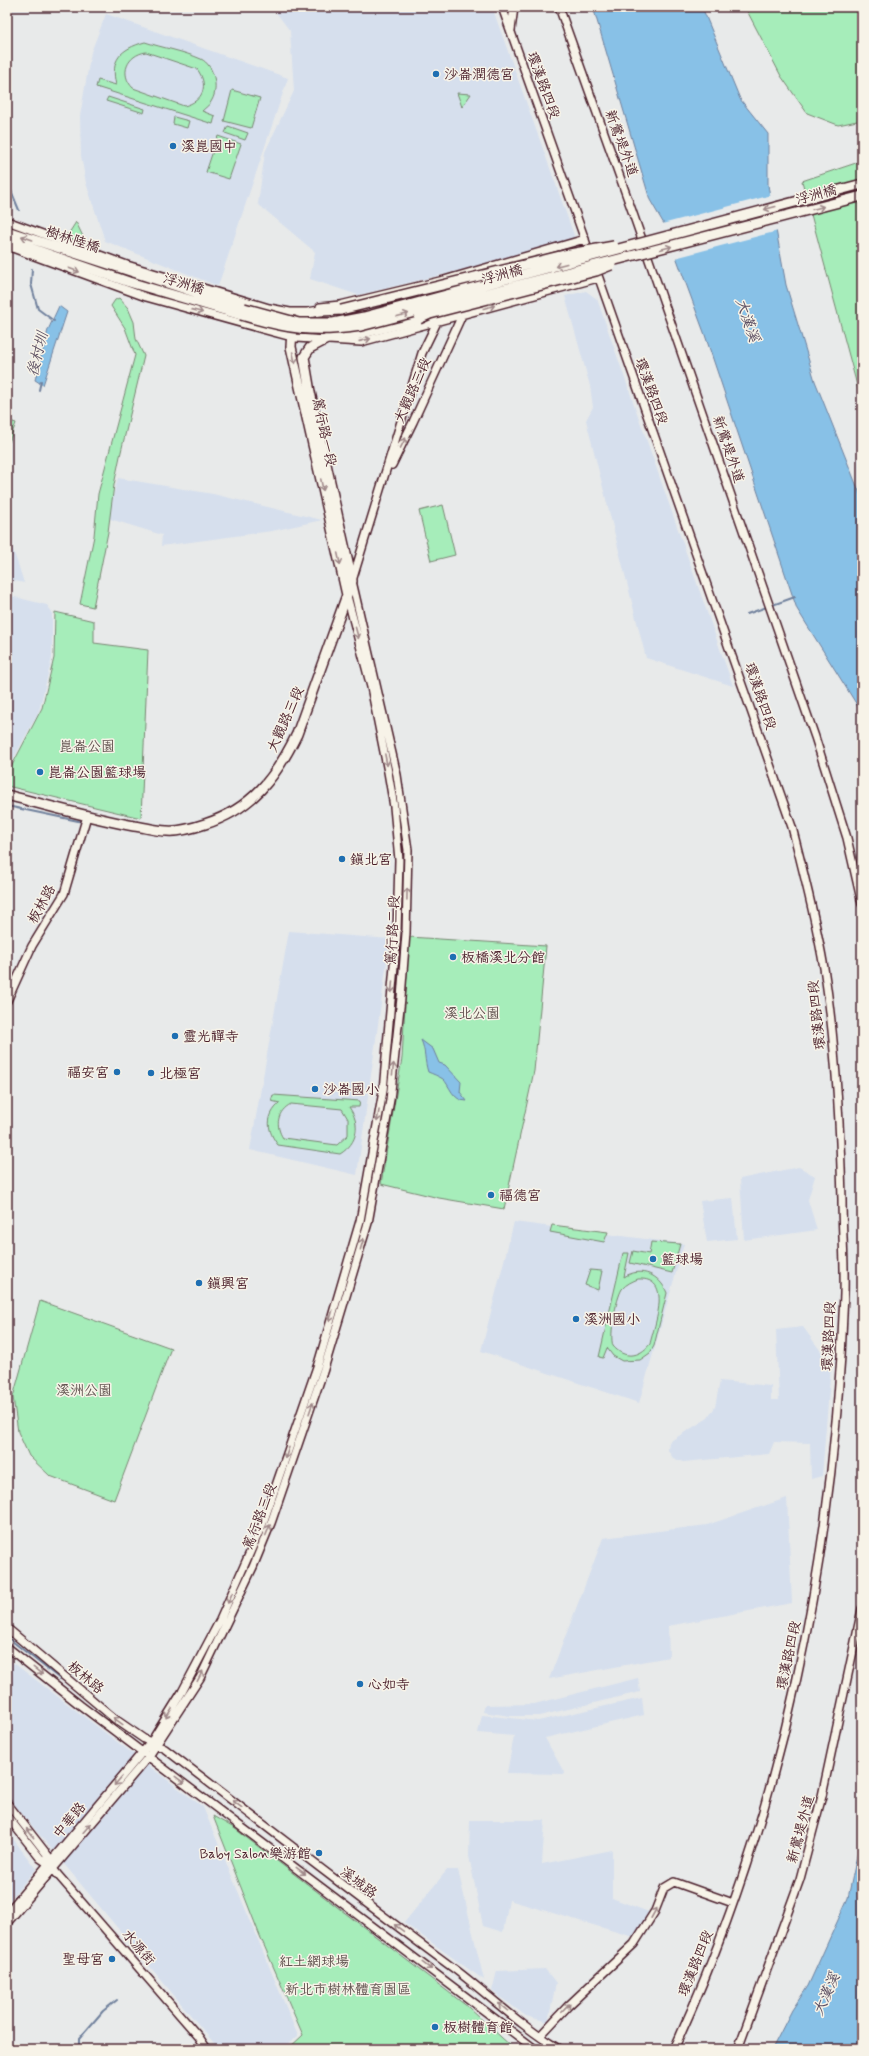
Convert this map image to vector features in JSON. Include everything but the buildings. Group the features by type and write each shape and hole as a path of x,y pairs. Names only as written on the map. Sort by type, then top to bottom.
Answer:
{"main road":[{"name":"浮洲橋","path":"243,312 299,323 333,323 364,317 595,256 625,245 862,184"},
{"name":"浮洲橋","path":"151,283 289,328 334,330 361,326 594,264 628,258 862,196"},
{"name":"樹林陸橋","path":"7,231 46,249"},
{"name":"樹林陸橋","path":"7,240 46,249 151,283"},
{"path":"308,312 341,310 564,255 601,247 625,245"},
{"name":"篤行路一段","path":"352,581 310,392 304,357 310,348 327,339 344,337 411,321 430,314 596,271 628,258"},
{"name":"篤行路一段","path":"308,312 301,316 296,324 292,337 292,352 347,596"},
{"name":"大觀路三段","path":"7,795 87,816 166,832 193,828 214,821 245,806 267,784 292,744 311,698 352,581"}],"street":[{"name":"環漢路四段","path":"502,7 792,827 813,910 824,966 831,1018 841,1147 844,1291 830,1492 816,1580 785,1729 765,1805 733,1902 674,2049"},
{"path":"511,32 514,7"},
{"name":"新鶯堤外道","path":"559,7 776,623 832,790 846,838 862,904"},
{"path":"7,221 127,265 269,308"},
{"path":"290,312 340,304 444,280 585,239"},
{"path":"7,246 162,302 292,337 361,342 463,313 598,278"},
{"path":"529,256 537,256 540,264 547,284 542,293"},
{"path":"130,277 194,290 269,308 290,312 308,312"},
{"path":"130,277 162,302"},
{"name":"大觀路三段","path":"352,581 385,478 422,353 438,320 444,280"},
{"name":"大觀路三段","path":"385,478 463,313"},
{"path":"407,404 411,409 420,406"},
{"name":"篤行路二段","path":"351,1281 368,1223 390,1100 402,991 406,933 408,865 408,850 396,775 352,581"},
{"name":"篤行路二段","path":"342,1279 360,1221 383,1091 400,893 399,850 392,789 371,687 347,596"},
{"name":"板林路","path":"7,1001 32,946 64,894 87,816"},
{"name":"篤行路三段","path":"154,1744 220,1620 263,1523 316,1370 342,1279"},
{"name":"篤行路三段","path":"154,1744 200,1678 253,1566 271,1523 351,1281"},
{"name":"新鶯堤外道","path":"738,2049 800,1879 822,1796 862,1609"},
{"name":"板林路","path":"7,1628 115,1719 154,1744"},
{"name":"板林路","path":"7,1647 149,1756"},
{"name":"中華路","path":"7,1923 143,1752 154,1744"},
{"name":"中華路","path":"7,1913 149,1756 154,1744"},
{"name":"溪城路","path":"154,1744 485,1992 542,2038 559,2049"},
{"name":"溪城路","path":"149,1756 535,2049"},
{"path":"7,1803 49,1857 51,1866"},
{"path":"7,1816 40,1858 51,1866"},
{"name":"水源街","path":"51,1866 181,2016 207,2049"},
{"path":"542,2038 568,2006 634,1944 655,1911 664,1888 668,1884 674,1882 733,1902"}],"shaded area":[{"path":"272,7 492,7 575,238 466,269 358,295 310,279 315,252 258,204 265,152 294,91 290,31"},
{"name":"溪崑國中","path":"106,14 288,78 218,286 105,241 86,183 81,156 80,116 91,52"},
{"path":"586,291 597,299 733,686 646,658 586,420 593,407 590,386 565,296"},
{"path":"118,478 213,494 322,520 272,531 161,546 162,535 107,518"},
{"path":"7,534 18,564 24,583 7,579"},
{"path":"7,595 47,605 52,612 52,658 39,711 7,771"},
{"name":"沙崙國小","path":"289,931 390,939 357,1175 250,1150"},
{"path":"799,1167 815,1176 808,1200 817,1230 744,1240 740,1179"},
{"path":"733,1198 737,1239 707,1242 700,1201"},
{"name":"溪洲國小","path":"514,1222 684,1244 639,1403 481,1351"},
{"path":"803,1327 831,1365 822,1476 811,1479 810,1443 774,1442 769,1454 683,1462 673,1458 668,1450 669,1442 708,1418 715,1407 720,1381 771,1386 771,1400 779,1400 776,1330"},
{"path":"787,1498 792,1603 668,1626 669,1657 549,1679 603,1538 707,1525"},
{"path":"7,1658 203,1807 298,2036 282,2049 219,2049 7,1796"},
{"path":"638,1678 640,1692 539,1716 510,1716 483,1712 485,1705 534,1704"},
{"path":"642,1698 644,1715 545,1738 565,1774 507,1773 514,1736 478,1733 482,1715 538,1721"},
{"path":"470,1820 545,1820 542,1864 612,1850 612,1898 654,1914 637,1938 509,1900 503,1932 483,1926 469,1856"},
{"path":"7,1831 36,1869 7,1903"},
{"path":"447,1870 458,1870 484,1980 404,1923"},
{"path":"545,1969 556,1983 548,2022 526,2016 492,1991 497,1971"}],"green space":[{"path":"745,7 862,7 862,120 838,125 807,113 781,76"},
{"path":"145,42 187,54 201,59 209,66 214,77 215,89 211,102 202,111 215,116 213,124 96,87 98,80 116,85 114,69 116,62 123,52","holes":["146,52 197,69 203,81 202,92 200,96 191,104 184,106 133,88 126,77 127,66 130,61 139,54"]},
{"path":"232,90 260,98 251,128 224,121"},
{"path":"457,93 471,94 462,107"},
{"path":"108,97 145,109 144,113 106,101"},
{"path":"174,117 189,121 187,128 173,124"},
{"path":"228,126 248,133 245,140 225,133"},
{"path":"218,136 241,144 229,179 206,172"},
{"path":"862,161 862,404 802,181"},
{"path":"76,222 89,249 60,237 69,233"},
{"path":"119,298 128,308 134,322 136,339 144,356 114,485 108,532 93,607 80,604 94,536 98,494 135,355 125,328 111,306 115,300"},
{"path":"7,420 16,423 9,442 7,441"},
{"path":"443,505 455,555 431,561 419,511"},
{"name":"崑崙公園","path":"55,612 94,621 94,643 148,650 141,818 7,786 7,775 42,708 54,658"},
{"name":"溪北公園","path":"409,937 546,946 534,1071 504,1209 439,1198 381,1184 402,1058"},
{"path":"273,1095 360,1101 359,1107 349,1107 353,1113 356,1126 354,1139 346,1150 340,1154 278,1145 274,1140 269,1124 272,1113 280,1103 271,1101","holes":["291,1104 342,1109 348,1119 348,1135 337,1145 283,1138 280,1133 278,1124 280,1115 286,1107"]},
{"path":"552,1225 608,1232 604,1242 550,1232"},
{"name":"籃球場","path":"651,1242 680,1244 672,1273 630,1263 633,1251 649,1254"},
{"path":"623,1253 629,1253 624,1277 637,1272 649,1274 660,1281 667,1293 654,1346 650,1353 640,1360 622,1361 613,1356 607,1348 603,1358 599,1357","holes":["638,1279 649,1280 656,1286 659,1294 659,1304 650,1344 641,1352 627,1355 617,1350 613,1346 612,1341 614,1317 620,1294 622,1289"]},
{"path":"590,1270 602,1271 598,1290 585,1285"},
{"name":"溪洲公園","path":"40,1301 171,1348 114,1500 50,1476 29,1456 18,1432 13,1397"},
{"name":"新北市樹林體育園區","path":"213,1816 234,1828 468,2007 512,2047 510,2049 288,2049 303,2035 260,1936"}],"water":[{"name":"大漢溪","path":"593,7 702,7 740,99 768,134 768,185 786,285 815,381 862,499 862,713 797,609 705,335 664,224 650,200"},
{"path":"59,306 67,312 43,385 35,380 48,330"},
{"path":"421,1040 433,1049 439,1063 445,1065 461,1082 460,1092 467,1101 455,1096 443,1079 428,1072 424,1048"},
{"name":"大漢溪","path":"862,1832 862,2049 772,2049 792,2010 808,1986 848,1898"}],"pier":[{"path":"772,195 778,231 675,258 662,224"}],"waterway":[{"path":"7,181 19,210"},
{"path":"32,269 31,284 38,309 54,321"},
{"name":"後村圳","path":"39,390 41,381"},
{"path":"747,614 795,597"},
{"path":"7,806 83,822"},
{"path":"7,1637 60,1679"},
{"path":"79,2049 79,2039 103,2011 117,2000"}],"place":[{"name":"沙崙潤德宮","path":"436,74"},
{"name":"溪崑國中","path":"173,146"},
{"name":"崑崙公園籃球場","path":"40,772"},
{"name":"鎮北宮","path":"342,859"},
{"name":"板橋溪北分館","path":"453,957"},
{"name":"靈光禪寺","path":"175,1036"},
{"name":"福安宮","path":"117,1072"},
{"name":"北極宮","path":"151,1073"},
{"name":"沙崙國小","path":"315,1089"},
{"name":"福德宮","path":"491,1195"},
{"name":"籃球場","path":"653,1259"},
{"name":"鎮興宮","path":"199,1283"},
{"name":"溪洲國小","path":"576,1319"},
{"name":"心如寺","path":"360,1684"},
{"name":"Baby Salon樂游館","path":"319,1853"},
{"name":"聖母宮","path":"112,1959"},
{"name":"板樹體育館","path":"435,2027"}],"park label":[{"name":"紅土網球場","path":"314,1961"}]}
